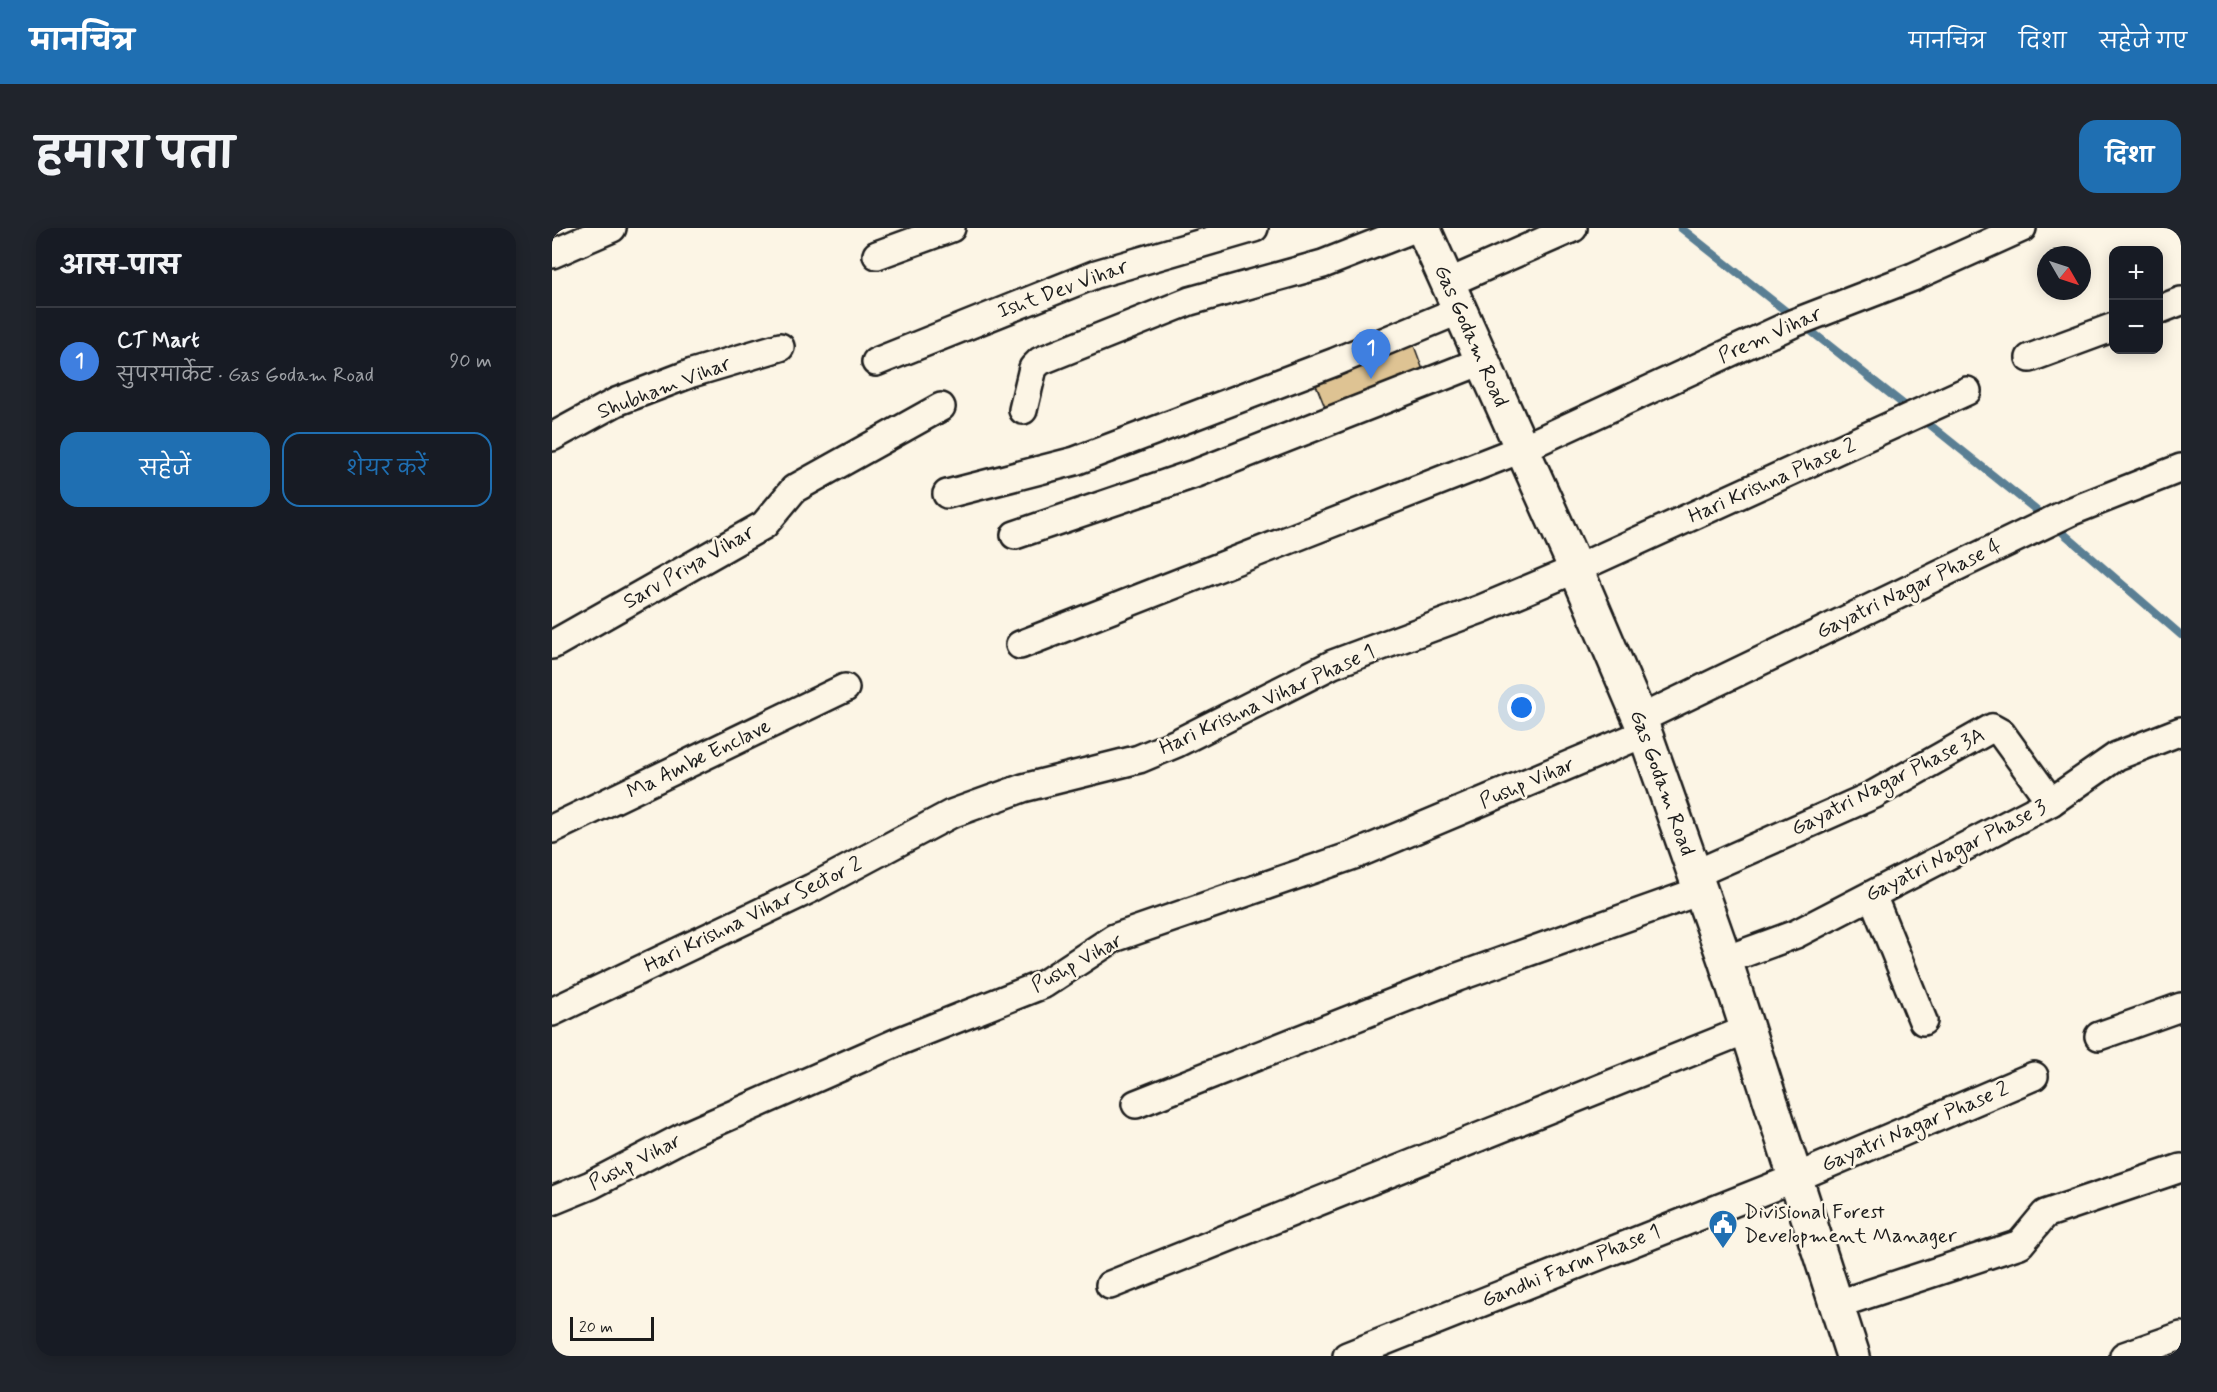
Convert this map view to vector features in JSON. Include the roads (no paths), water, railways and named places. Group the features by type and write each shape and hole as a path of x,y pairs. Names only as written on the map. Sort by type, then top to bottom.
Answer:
{"main road":[{"name":"Gas Godam Road","path":"1423,228 1576,569 1642,726 1725,960 1853,1356"}],"street":[{"path":"552,254 612,228"},
{"path":"877,255 951,228"},
{"name":"Isht Dev Vihar","path":"876,362 1096,274 1254,228"},
{"path":"1023,410 1033,368 1040,361 1190,301 1323,264 1415,228"},
{"path":"947,494 1075,461 1335,362 1573,228"},
{"name":"Prem Vihar","path":"1020,645 1521,449 1798,321 1913,277 2022,228"},
{"path":"2163,308 2181,301"},
{"path":"2030,358 2109,329"},
{"name":"Shubham Vihar","path":"552,437 616,402 692,373 780,347"},
{"path":"1016,535 1197,473 1482,361"},
{"name":"Hari Krishna Phase 2","path":"1576,569 1783,477 1967,391"},
{"name":"Sarv Priya Vihar","path":"552,645 764,525 794,489 941,407"},
{"name":"Gayatri Nagar Phase 4","path":"1642,726 2072,511 2181,468"},
{"name":"Hari Krishna Vihar Phase 1","path":"951,814 1023,788 1139,759 1333,664 1481,609 1576,569"},
{"name":"Ma Ambe Enclave","path":"552,829 845,688"},
{"name":"Pushp Vihar","path":"552,1201 591,1185 701,1128 900,1041 1044,984 1114,938 1357,854 1642,726"},
{"name":"Gayatri Nagar Phase 3A","path":"1697,882 1765,845 1873,795 1992,728 2001,733 2051,802"},
{"name":"Gayatri Nagar Phase 3","path":"1725,960 1796,934 2051,802 2117,756 2181,731"},
{"name":"Hari Krishna Vihar Sector 2","path":"552,1012 812,888 951,814"},
{"path":"1136,1104 1697,882"},
{"path":"1872,895 1923,1021"},
{"path":"2100,1035 2181,1006"},
{"path":"1110,1285 1746,1030"},
{"name":"Gayatri Nagar Phase 2","path":"1795,1178 2034,1076"},
{"path":"1838,1304 2020,1244 2045,1214 2181,1168"},
{"name":"Gandhi Farm Phase 1","path":"1347,1356 1795,1178"},
{"path":"2124,1356 2181,1336"}],"waterway":[{"path":"1681,228 1903,404"},
{"path":"1924,420 2041,514"},
{"path":"2055,526 2181,635"}],"place":[{"name":"CT Mart","path":"1371,379"},
{"name":"Divisional Forest Development Manager","path":"1723,1250"}]}
